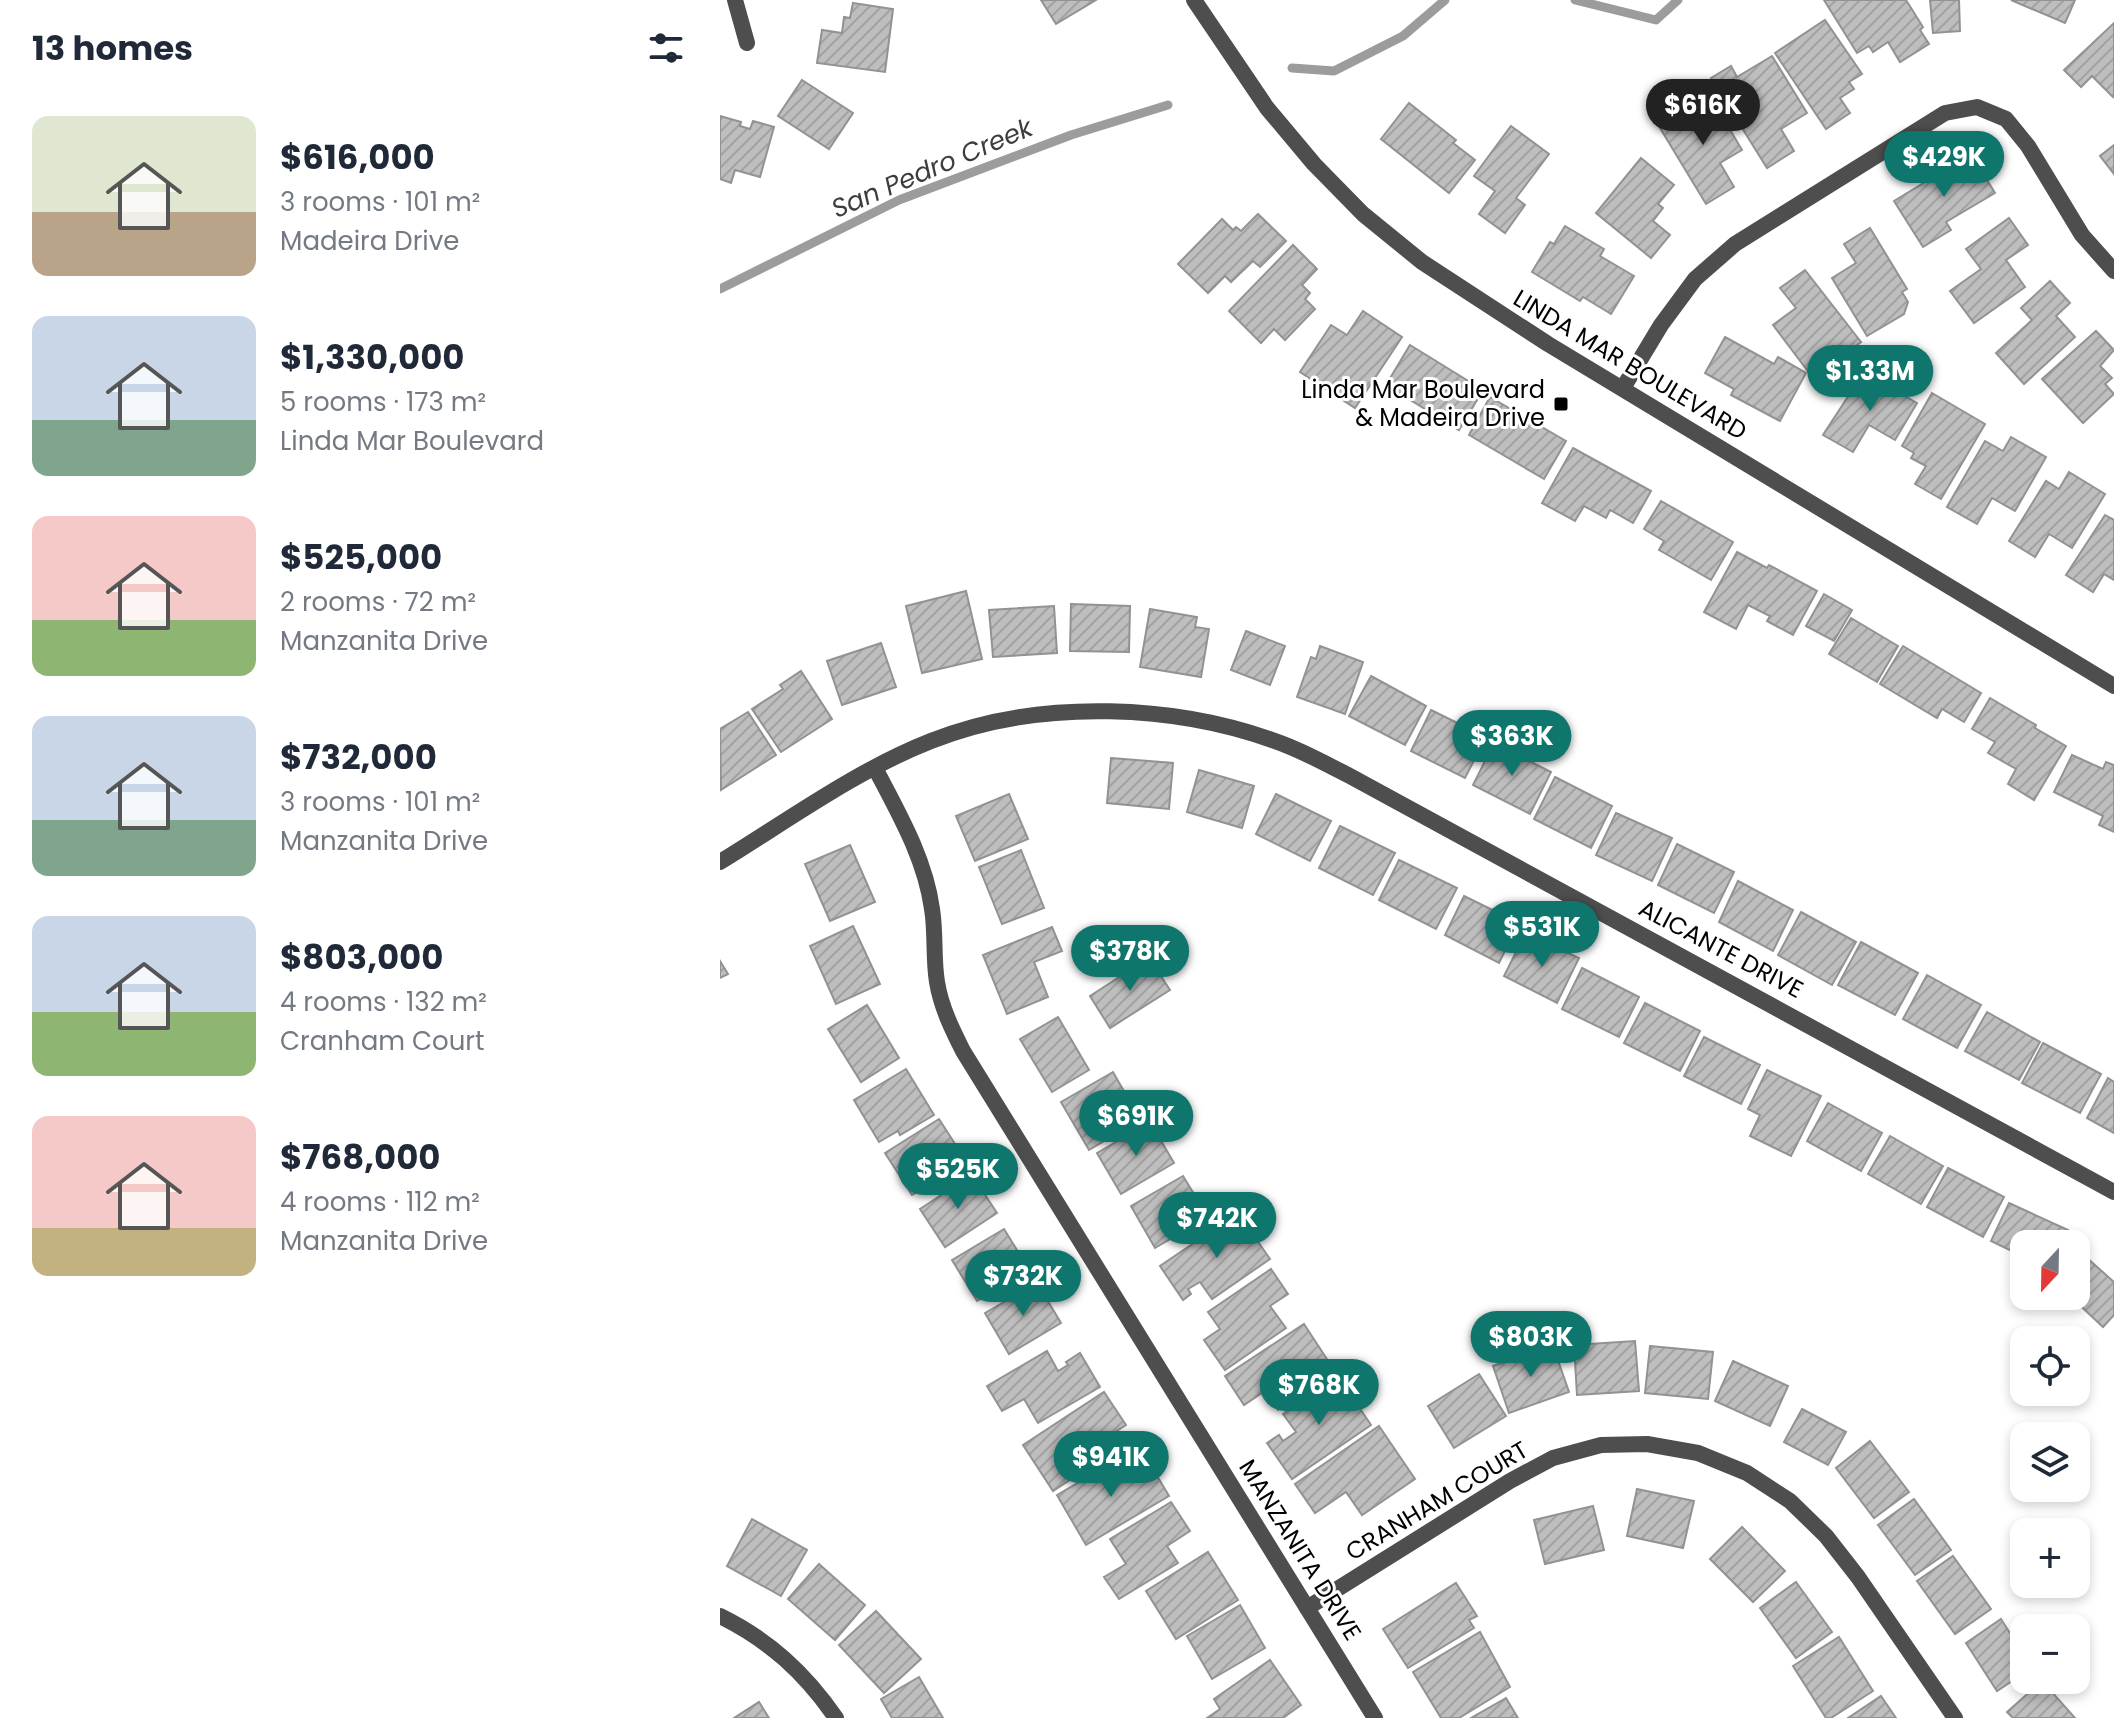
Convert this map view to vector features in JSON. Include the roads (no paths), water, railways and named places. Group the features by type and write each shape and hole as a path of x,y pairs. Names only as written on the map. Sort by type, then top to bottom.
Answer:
{"street":[{"path":"735,0 747,43"},
{"name":"LINDA MAR BOULEVARD","path":"1194,0 1267,108 1314,164 1363,214 1422,262 1623,388 2114,686"},
{"path":"1623,388 1661,325 1695,279 1735,244 1945,113 1977,107 2006,119 2028,146 2082,235 2114,271"},
{"name":"ALICANTE DRIVE","path":"720,862 875,768 930,741 985,723 1044,713 1105,711 1168,717 1229,728 1287,746 1376,790 2114,1192"},
{"name":"MANZANITA DRIVE","path":"875,768 908,832 922,870 932,908 937,982 947,1019 963,1051 1375,1718"},
{"name":"CRANHAM COURT","path":"1307,1608 1510,1481 1553,1458 1601,1445 1647,1444 1698,1453 1747,1473 1790,1501 1826,1536 1858,1577 1955,1718"},
{"path":"720,1616 766,1641 801,1672 836,1718"}],"waterway":[{"path":"1292,68 1334,71 1403,36 1445,0"},
{"path":"1575,0 1656,20 1678,0"},
{"name":"San Pedro Creek","path":"720,289 899,200 1071,135 1168,105"}],"place":[{"name":"Linda Mar Boulevard & Madeira Drive","path":"1561,404"}]}
